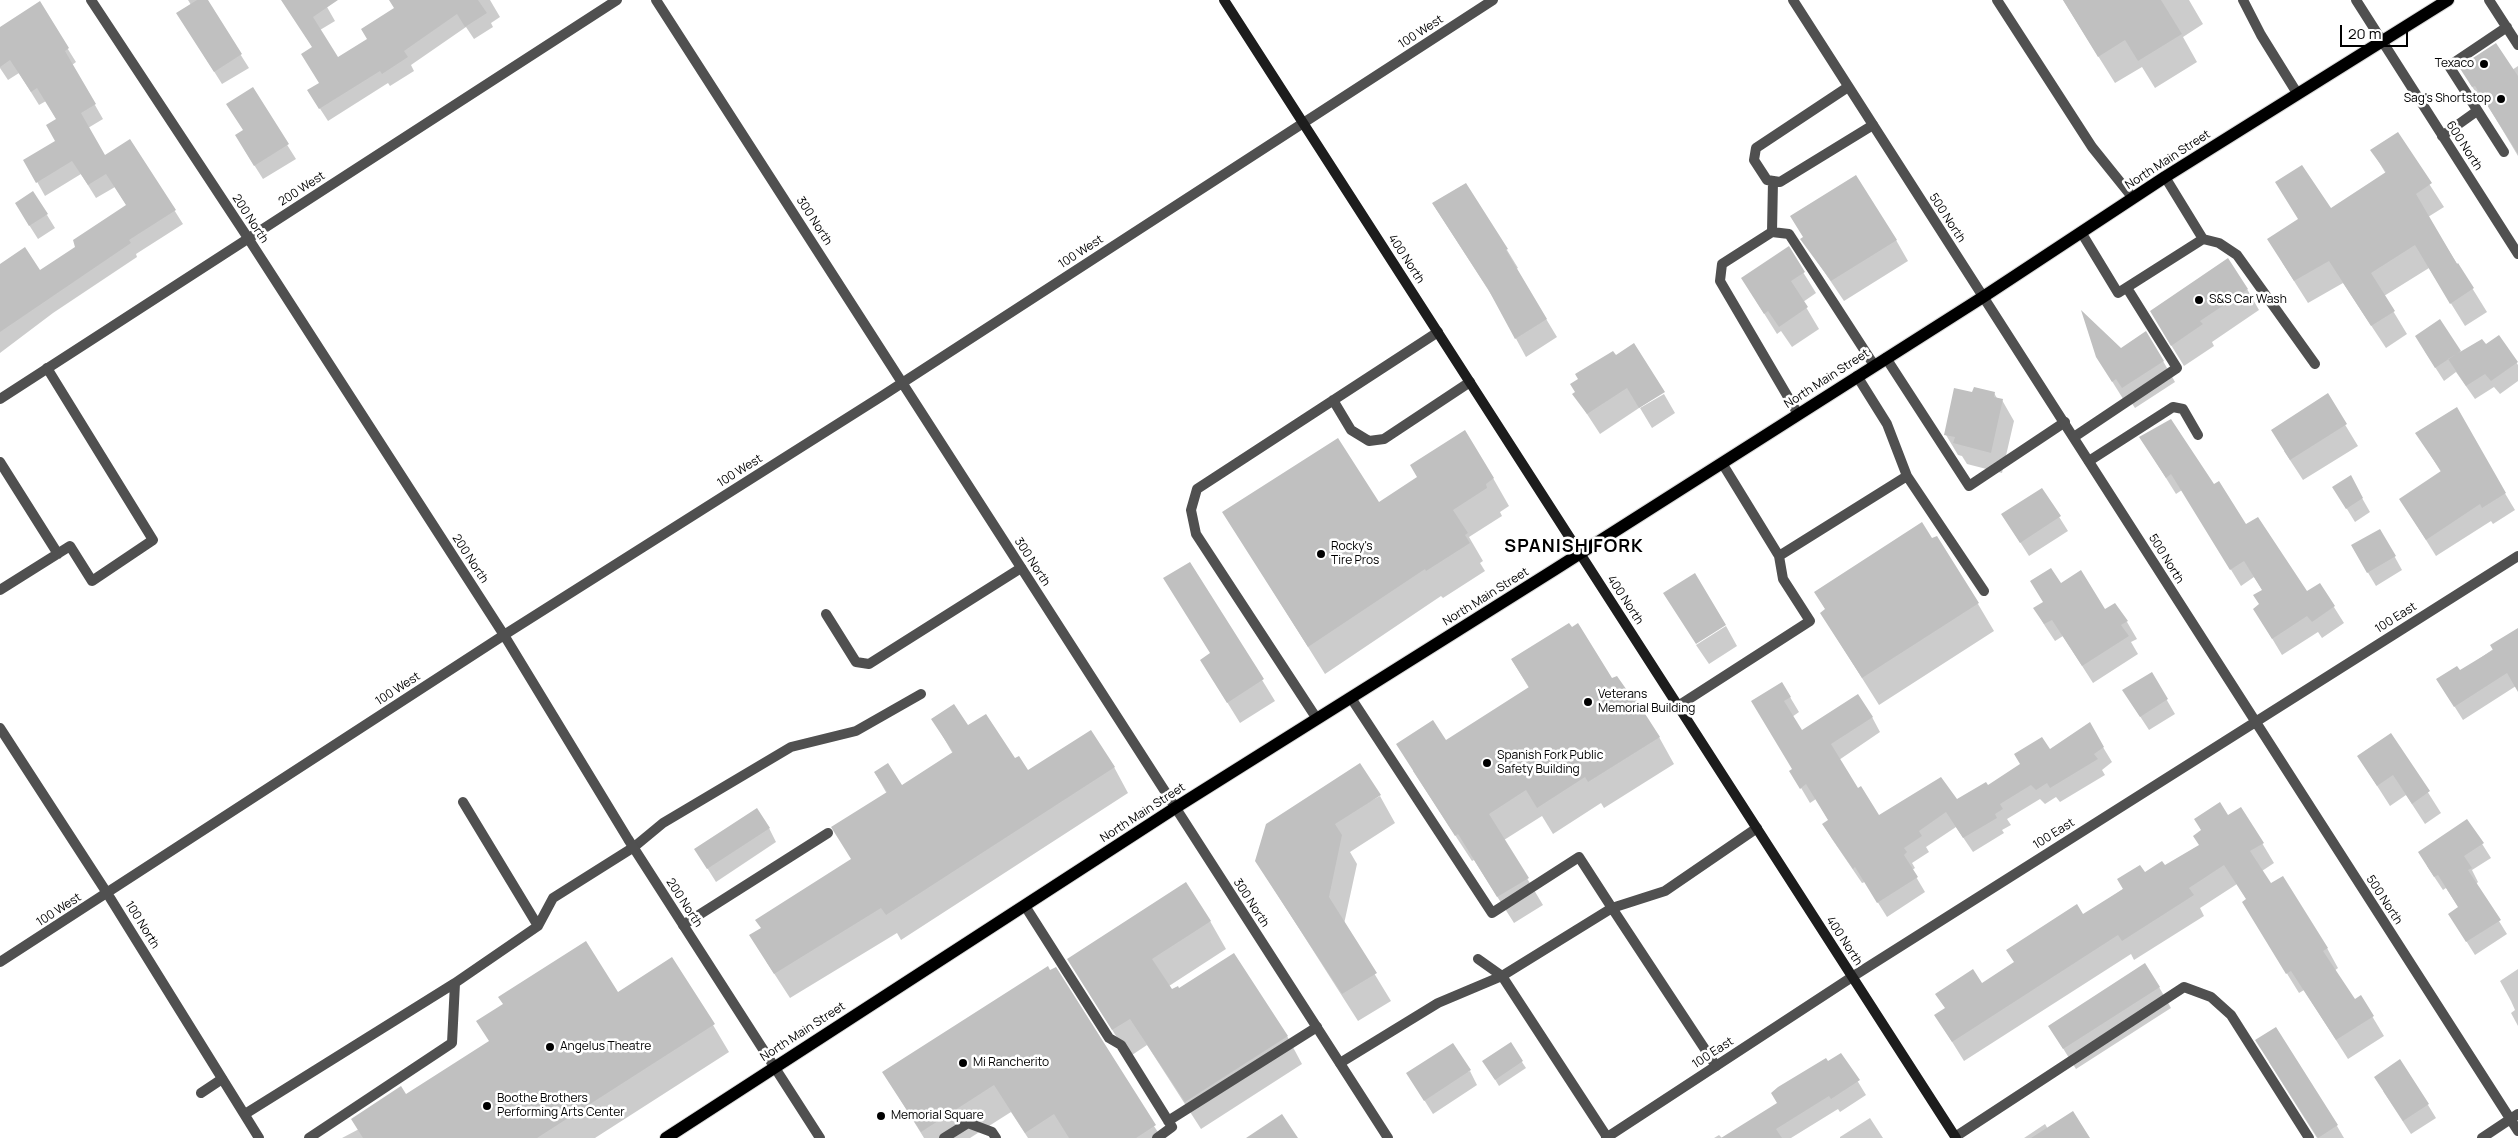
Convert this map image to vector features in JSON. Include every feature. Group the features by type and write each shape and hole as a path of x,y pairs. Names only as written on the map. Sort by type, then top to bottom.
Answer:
{"main road":[{"name":"400 North","path":"1224,0 1955,1137"},
{"name":"North Main Street","path":"666,1138 1175,808 1580,554 1983,297 2132,198 2448,0"}],"street":[{"name":"200 North","path":"90,0 248,238 504,634 634,847 820,1138"},
{"name":"200 West","path":"0,399 617,0"},
{"name":"300 North","path":"656,0 1388,1138"},
{"name":"100 West","path":"0,962 504,634 903,383 1493,0"},
{"name":"500 North","path":"1793,0 2065,422 2255,722 2514,1117 2518,1131"},
{"path":"1997,0 2092,147 2132,198"},
{"path":"2244,0 2261,35 2297,93"},
{"name":"600 North","path":"2356,0 2518,254"},
{"path":"2488,0 2518,45"},
{"path":"2504,152 2449,66 2507,27"},
{"path":"1848,87 1756,148 1754,160 1767,180 1780,182 1873,125"},
{"path":"2442,136 2477,110"},
{"path":"2165,177 2203,239 2219,243 2237,255 2315,364"},
{"path":"1772,232 1773,181"},
{"path":"1798,414 1720,281 1722,264 1772,232 1789,234 1874,365"},
{"path":"2081,232 2118,294 2203,239"},
{"path":"2074,437 2177,368 2127,288"},
{"path":"1317,719 1196,534 1191,510 1197,489 1438,332"},
{"path":"1886,358 1969,486 2065,422"},
{"path":"0,590 70,546 92,581 153,540 47,368"},
{"path":"1857,376 1887,424 1907,476 1984,591"},
{"path":"1333,400 1351,430 1369,441 1384,439 1470,382"},
{"path":"2089,460 2174,407 2184,410 2198,435"},
{"path":"0,462 58,554"},
{"path":"1678,706 1810,621 1783,579 1779,556 1722,463"},
{"path":"1779,556 1907,476"},
{"name":"100 East","path":"1606,1138 1852,977 2518,556"},
{"path":"826,614 856,662 870,664 1021,568"},
{"path":"245,1114 455,983 538,926 553,898 634,847 663,823 791,747 856,731 921,694"},
{"path":"1351,698 1492,913 1579,857 1716,1066"},
{"name":"100 North","path":"0,728 107,893 259,1138"},
{"path":"463,802 538,926"},
{"path":"1340,1063 1438,1003 1502,976 1612,908 1665,891 1757,828"},
{"path":"683,925 828,833"},
{"path":"1025,906 1109,1038 1121,1046 1172,1127 1157,1138"},
{"path":"1478,959 1502,976 1606,1138"},
{"path":"309,1138 452,1043 455,983"},
{"path":"1955,1137 2184,987 2211,997 2231,1014 2309,1138"},
{"path":"1168,1121 1316,1027"},
{"path":"201,1093 222,1079"},
{"path":"2482,1138 2514,1117"},
{"path":"944,1138 968,1123 992,1132 996,1138"},
{"path":"959,1128 965,1138"}],"building":[{"path":"197,0 208,0 242,54 214,72 176,13"},
{"path":"281,0 338,0 313,17 338,57 367,39 361,29 394,8 389,0 478,0 487,13 465,27 457,14 404,51 408,57 382,74 380,71 319,109 307,90 319,83 301,54 312,47"},
{"path":"2063,0 2161,0 2182,34 2138,61 2125,40 2098,57"},
{"path":"40,1 69,48 65,51 96,104 81,113 105,155 130,139 176,210 129,240 131,243 0,332 0,264 25,247 40,270 75,247 73,240 126,205 106,174 88,185 72,161 36,183 23,160 55,141 46,125 56,119 37,88 31,92 10,60 0,67 0,27"},
{"path":"2496,43 2518,76 2518,154 2475,86 2472,87 2459,67"},
{"path":"253,87 289,144 254,166 235,135 243,130 226,104"},
{"path":"2398,132 2432,183 2416,194 2457,264 2474,288 2450,304 2415,245 2371,273 2395,311 2371,326 2329,261 2294,281 2267,239 2298,219 2275,182 2302,165 2331,208 2386,172 2370,150"},
{"path":"1856,175 1897,240 1831,281 1800,239 1803,237 1790,216"},
{"path":"1466,183 1508,249 1506,250 1547,319 1515,339 1488,289 1432,203"},
{"path":"33,191 48,214 29,226 15,203"},
{"path":"1789,246 1805,272 1791,281 1808,307 1779,327 1768,311 1764,314 1741,278"},
{"name":"S&S Car Wash","path":"2228,258 2248,289 2200,321 2203,324 2171,346 2150,311"},
{"path":"2081,310 2121,348 2146,331 2164,361 2122,388 2116,379 2112,382 2096,357"},
{"path":"2440,319 2461,351 2435,368 2415,336"},
{"path":"2499,335 2518,362 2491,381 2485,374 2466,386 2448,359 2482,339 2486,344"},
{"path":"1634,343 1665,392 1639,408 1627,388 1587,414 1572,394 1575,392 1570,384 1578,379 1575,374 1613,351 1616,355"},
{"path":"1974,387 1995,392 1994,397 2003,399 1991,453 1953,443 1955,437 1944,435 1954,388 1972,392"},
{"path":"2328,393 2347,424 2290,460 2271,430"},
{"path":"2457,407 2506,493 2482,508 2480,504 2426,540 2399,499 2441,471 2415,433"},
{"path":"2171,419 2214,484 2219,481 2246,524 2258,517 2307,591 2320,583 2335,606 2312,622 2307,616 2272,639 2253,609 2259,604 2253,595 2262,590 2244,561 2230,570 2171,474 2166,478 2139,437"},
{"name":"Rocky's Tire Pros","path":"1465,430 1494,478 1486,484 1487,488 1453,510 1468,533 1465,535 1470,543 1426,571 1425,569 1308,647 1222,512 1338,438 1379,502 1417,477 1410,465"},
{"path":"2351,475 2363,498 2346,509 2332,487"},
{"path":"2042,488 2061,516 2020,543 2001,514"},
{"path":"1922,522 1932,538 1937,536 1979,603 1862,678 1820,613 1825,609 1814,592"},
{"path":"2380,529 2396,556 2367,573 2351,545"},
{"path":"1190,562 1264,679 1227,703 1200,660 1210,653 1163,578"},
{"path":"2051,568 2061,583 2081,570 2105,609 2115,603 2128,621 2121,625 2129,636 2082,666 2052,620 2044,624 2033,608 2043,602 2030,581"},
{"path":"1695,573 1726,625 1696,644 1663,593"},
{"path":"1569,623 1572,627 1578,623 1612,678 1617,676 1631,696 1633,695 1660,737 1588,782 1585,777 1537,808 1526,790 1489,814 1529,878 1497,897 1458,834 1455,836 1396,744 1433,720 1446,740 1529,687 1511,659"},
{"path":"2518,628 2518,692 2507,673 2454,707 2436,679 2457,666 2460,670 2493,650 2490,645"},
{"path":"2152,672 2168,699 2140,717 2122,690"},
{"path":"1782,682 1791,697 1784,701 1802,730 1858,694 1873,717 1831,744 1858,788 1861,786 1879,815 1941,777 1957,799 1986,782 1988,785 2020,764 2014,754 2042,737 2050,749 2090,722 2104,747 2094,754 2098,759 2050,788 2047,783 2036,790 2031,785 2000,804 2003,809 1995,814 1997,818 1963,838 1946,812 1919,831 1922,836 1904,848 1907,852 1904,855 1918,877 1877,903 1855,867 1853,869 1822,824 1828,820 1806,784 1800,789 1789,771 1792,769 1751,701"},
{"path":"954,704 968,725 986,714 1015,758 1019,756 1028,770 1091,730 1115,767 886,915 881,908 774,974 749,935 761,928 755,920 851,859 831,827 887,792 874,772 888,763 902,785 953,752 931,719"},
{"path":"2391,733 2430,791 2412,804 2393,775 2377,786 2357,756"},
{"path":"1360,763 1381,795 1335,824 1342,835 1329,897 1377,973 1342,994 1255,861 1266,824"},
{"path":"2220,802 2228,815 2241,807 2264,843 2250,851 2271,883 2283,876 2328,948 2323,951 2355,999 2361,995 2374,1016 2336,1040 2291,971 2286,974 2242,902 2246,899 2224,865 2189,888 2194,895 2122,941 2118,935 1952,1042 1934,1015 1945,1008 1935,994 1973,969 1982,983 2014,962 2006,950 2077,904 2083,914 2123,889 2117,879 2140,865 2145,872 2162,861 2165,865 2199,845 2193,836 2201,830 2194,819"},
{"path":"757,808 770,828 707,869 694,849"},
{"path":"2467,819 2484,843 2464,856 2472,868 2468,870 2501,920 2466,942 2448,914 2458,907 2438,875 2434,877 2418,852"},
{"path":"1186,882 1211,921 1152,959 1172,989 1178,986 1179,988 1234,953 1288,1036 1185,1102 1130,1019 1112,1030 1067,959"},
{"path":"586,941 618,992 672,957 715,1024 537,1138 363,1138 351,1119 401,1086 406,1094 489,1041 476,1021 503,1004 498,997"},
{"path":"2145,963 2160,987 2063,1049 2048,1026"},
{"path":"1048,966 1050,970 1056,967 1156,1125 1136,1138 1069,1138 1054,1114 1025,1133 994,1085 921,1132 882,1072"},
{"path":"2276,1027 2338,1125 2318,1138 2255,1040"},
{"path":"1511,1042 1523,1061 1495,1080 1482,1061"},
{"path":"1453,1043 1471,1070 1424,1101 1406,1073"},
{"path":"1841,1053 1860,1080 1831,1099 1829,1096 1776,1129 1782,1138 1721,1138 1777,1103 1771,1093 1778,1087 1826,1058 1828,1061"},
{"path":"2400,1059 2429,1104 2403,1121 2374,1077"},
{"path":"2073,1111 2090,1138 2031,1138"},
{"path":"1282,1114 1298,1138 1246,1138"}],"place":[{"name":"Texaco","path":"2484,64"},
{"name":"Sag's Shortstop","path":"2501,99"},
{"name":"S&S Car Wash","path":"2199,300"},
{"name":"Rocky's Tire Pros","path":"1321,554"},
{"name":"Veterans Memorial Building","path":"1588,702"},
{"name":"Spanish Fork Public Safety Building","path":"1487,763"},
{"name":"Angelus Theatre","path":"550,1047"},
{"name":"Mi Rancherito","path":"963,1063"},
{"name":"Boothe Brothers Performing Arts Center","path":"487,1106"},
{"name":"Memorial Square","path":"881,1116"}],"district":[{"name":"SPANISH FORK","path":"1574,547"}]}
